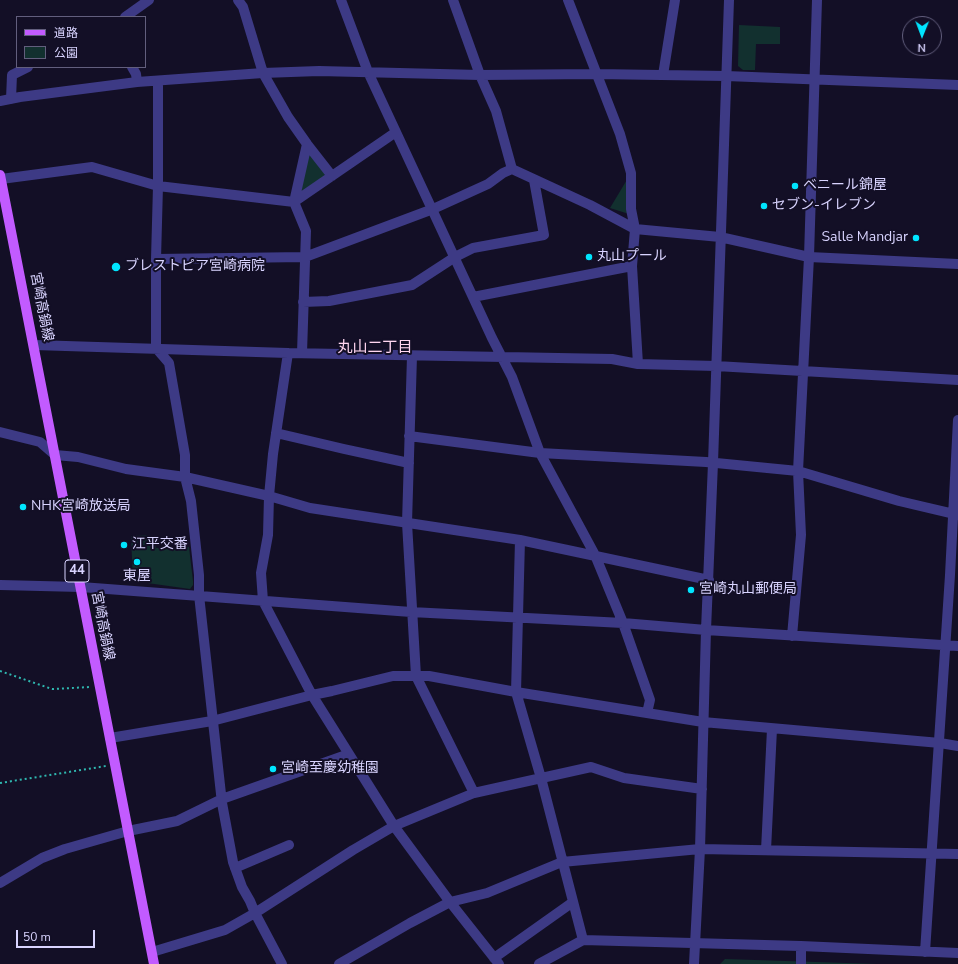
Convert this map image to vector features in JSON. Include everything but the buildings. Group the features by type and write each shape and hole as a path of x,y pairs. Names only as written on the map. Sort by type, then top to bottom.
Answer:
{"main road":[{"name":"宮崎高鍋線","path":"0,177 154,964"}],"street":[{"path":"126,16 149,0"},
{"path":"238,0 243,7 263,73 288,117 332,176"},
{"path":"340,0 368,72 492,338 512,377 540,453 595,555 623,623 650,700 647,713"},
{"path":"453,0 480,75 496,111 512,169 590,205 634,228 720,237 810,257 958,264"},
{"path":"568,0 620,134 631,173 631,209 634,228 632,266 638,364"},
{"path":"663,75 675,0"},
{"path":"694,964 700,849 706,630 714,463 720,237 729,0"},
{"path":"792,636 801,535 798,471 810,257 817,0"},
{"path":"11,99 12,75 26,68"},
{"path":"133,68 136,74 137,82"},
{"path":"0,101 137,82 263,73 368,72 480,75 596,74 726,76 958,85"},
{"path":"158,81 156,348 170,363 184,455 185,477 191,502 199,574 199,595 212,720 222,799 233,862 254,913 282,964"},
{"path":"0,177 92,167 158,186 294,202 396,132"},
{"path":"302,353 306,231 294,202 307,144"},
{"path":"156,259 305,257 433,209 488,184 503,173 512,169"},
{"path":"303,302 329,301 412,285 455,257 473,248 544,235 534,180"},
{"path":"473,297 632,266"},
{"path":"34,345 288,353 612,359 638,364 716,366 958,380"},
{"path":"288,353 276,433 269,496 268,535 261,573 263,601 312,695 394,826 496,961 573,902"},
{"path":"412,356 407,523 411,612 416,676 474,794"},
{"path":"924,952 930,853 940,743 956,515 958,420"},
{"path":"0,432 40,442 55,455 78,457 126,469 185,477 269,496 310,508 520,540 709,580"},
{"path":"276,433 344,450 409,463"},
{"path":"409,436 540,453 714,463 798,471 956,515"},
{"path":"520,540 516,692 541,778 583,940"},
{"path":"0,585 199,595 411,612 623,623 792,636 958,646"},
{"path":"110,738 212,720 393,676 429,676 516,692 703,722 940,743 958,746"},
{"path":"766,850 772,729"},
{"path":"0,882 42,858 65,849 128,831 177,821 222,799 349,754"},
{"path":"152,952 225,930 394,826 474,794 590,767 624,778 702,789"},
{"path":"235,868 289,845"},
{"path":"339,964 450,902 487,893 562,862 700,849 958,854"},
{"path":"539,964 583,940 802,946 958,953"},
{"path":"801,964 802,946"}],"path":[{"path":"0,671 52,689 100,686"},
{"path":"0,783 115,765"}],"green space":[{"path":"739,25 780,27 780,44 756,44 755,70 743,70 738,66"},
{"path":"309,152 326,176 300,195"},
{"path":"628,178 629,214 610,208"},
{"path":"154,535 156,548 189,547 193,581 193,585 190,589 133,581 131,536"},
{"path":"725,959 877,964 720,964"}],"place":[{"name":"ベニール錦屋","path":"795,186"},
{"name":"セブン-イレブン","path":"764,206"},
{"name":"Salle Mandjar","path":"916,238"},
{"name":"丸山プール","path":"589,257"},
{"name":"ブレストピア宮崎病院","path":"116,267"},
{"name":"NHK宮崎放送局","path":"23,507"},
{"name":"江平交番","path":"124,545"},
{"name":"東屋","path":"137,562"},
{"name":"宮崎丸山郵便局","path":"691,590"},
{"name":"宮崎至慶幼稚園","path":"273,769"}],"district":[{"name":"丸山二丁目","path":"375,348"}]}
